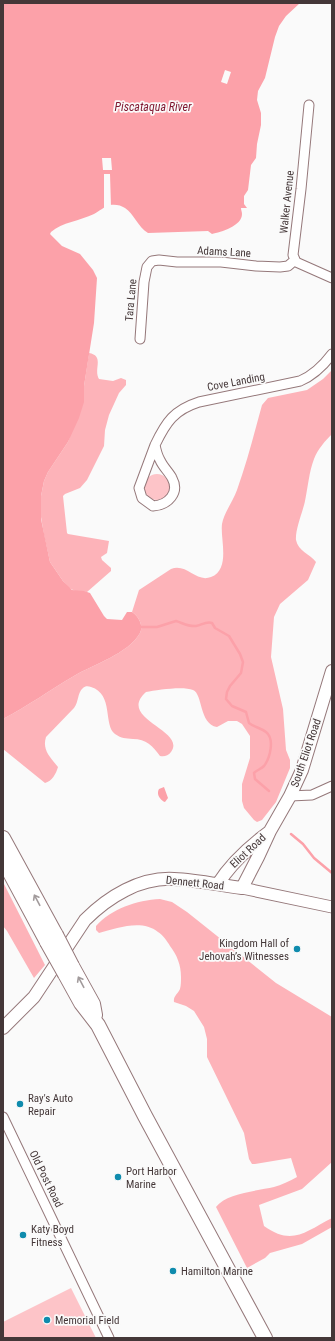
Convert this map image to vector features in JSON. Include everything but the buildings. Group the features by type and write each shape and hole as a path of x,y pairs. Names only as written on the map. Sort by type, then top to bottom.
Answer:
{"main road":[{"name":"South Eliot Road","path":"270,831 290,796 302,770 332,671"},
{"name":"Eliot Road","path":"218,884 239,856 270,831"},
{"name":"Eliot Road","path":"242,888 270,831"},
{"path":"3,838 69,970 93,1004 98,1025 138,1103 265,1338"},
{"path":"3,860 52,938"},
{"name":"Dennett Road","path":"3,1028 34,997 84,920 108,900 141,883 155,880 174,879 242,888"}],"street":[{"name":"Walker Avenue","path":"295,260 294,251 309,105"},
{"name":"Adams Lane","path":"150,263 155,260 177,262 221,262 280,267 288,266 295,260"},
{"path":"295,260 302,265 332,278"},
{"name":"Tara Lane","path":"140,339 144,282 147,267 150,263"},
{"name":"Cove Landing","path":"155,445 159,459 164,468 172,477 175,490 173,496 164,504 153,506 142,498 139,488 155,445 167,424 175,414 184,408 199,402 300,381 314,373 332,354"},
{"path":"290,796 312,795 332,786"},
{"name":"Dennett Road","path":"242,888 332,907"},
{"name":"Old Post Road","path":"3,1117 109,1338"}],"shaded area":[{"path":"89,353 94,355 98,360 97,371 99,379 113,381 121,378 126,380 126,385 119,393 109,415 105,430 104,446 87,480 80,488 63,496 68,534 109,541 107,553 101,557 102,560 111,568 111,571 87,592 75,591 69,588 50,562 40,511 44,481 48,472 68,442 84,395"},
{"path":"332,370 332,434 322,445 312,464 296,536 299,547 316,562 308,580 280,604 274,617 271,657 283,709 286,750 290,760 290,768 276,802 262,820 257,822 244,808 242,801 242,784 250,758 250,736 242,724 237,721 228,721 217,727 211,725 204,715 196,693 193,690 183,688 146,692 139,701 140,710 145,717 170,737 173,744 171,752 167,755 160,756 152,746 142,740 122,738 115,734 111,730 109,724 106,703 103,696 91,687 84,687 80,692 74,708 46,737 46,750 58,767 50,781 45,783 3,749 3,719 74,676 119,653 135,640 140,633 141,627 140,621 132,612 139,590 171,569 177,568 187,570 196,576 206,578 217,573 223,561 223,520 241,479 262,405 268,398 307,390 323,379"},
{"path":"157,474 166,478 170,487 166,496 157,500 148,496 144,487 148,478"},
{"path":"3,882 45,965 34,978 3,926"},
{"path":"160,899 172,902 187,912 276,983 332,1017 332,1162 302,1189 259,1205 264,1226 283,1235 298,1235 332,1218 332,1227 302,1244 270,1253 265,1258 247,1268 216,1207 221,1202 234,1196 274,1187 297,1177 291,1158 255,1164 252,1164 249,1159 244,1133 207,1057 207,1039 204,1027 194,1011 186,1006 174,1002 174,998 180,988 180,968 177,957 165,938 152,928 137,925 99,933 96,930 96,926 102,920 125,906 142,901"},
{"path":"71,1288 96,1338 3,1338 3,1322"}],"water":[{"name":"Piscataqua River","path":"3,3 300,3 286,16 279,26 265,78 258,91 257,100 261,113 261,125 256,158 251,165 248,190 244,196 244,204 247,208 241,208 242,214 239,222 230,228 212,234 208,231 148,233 125,208 120,205 110,205 89,216 60,226 50,234 62,246 80,254 93,270 97,278 94,323 84,386 84,402 79,418 68,442 48,472 44,481 41,496 41,519 50,562 63,581 72,590 90,593 107,619 122,620 127,612 132,612 140,621 141,630 135,640 119,653 74,676 3,719"},
{"path":"164,787 168,798 165,802 158,795 159,789"}],"pier":[{"path":"225,70 231,72 227,84 221,82"},
{"path":"102,158 111,158 112,170 103,170"},
{"path":"104,174 110,174 111,207 104,209"}],"waterway":[{"path":"141,627 157,627 176,621 193,626 212,623 215,628 229,636 243,662 241,673 230,686 226,699 232,706 246,712 249,723 269,735 271,749 268,758 264,766 254,773 255,779 269,791"},
{"path":"291,834 303,844 314,858 332,873"}],"place":[{"name":"Kingdom Hall of Jehovah’s Witnesses","path":"297,949"},
{"name":"Ray's Auto Repair","path":"20,1104"},
{"name":"Port Harbor Marine","path":"118,1177"},
{"name":"Katy Boyd Fitness","path":"23,1235"},
{"name":"Hamilton Marine","path":"173,1271"},
{"name":"Memorial Field","path":"47,1320"}]}
